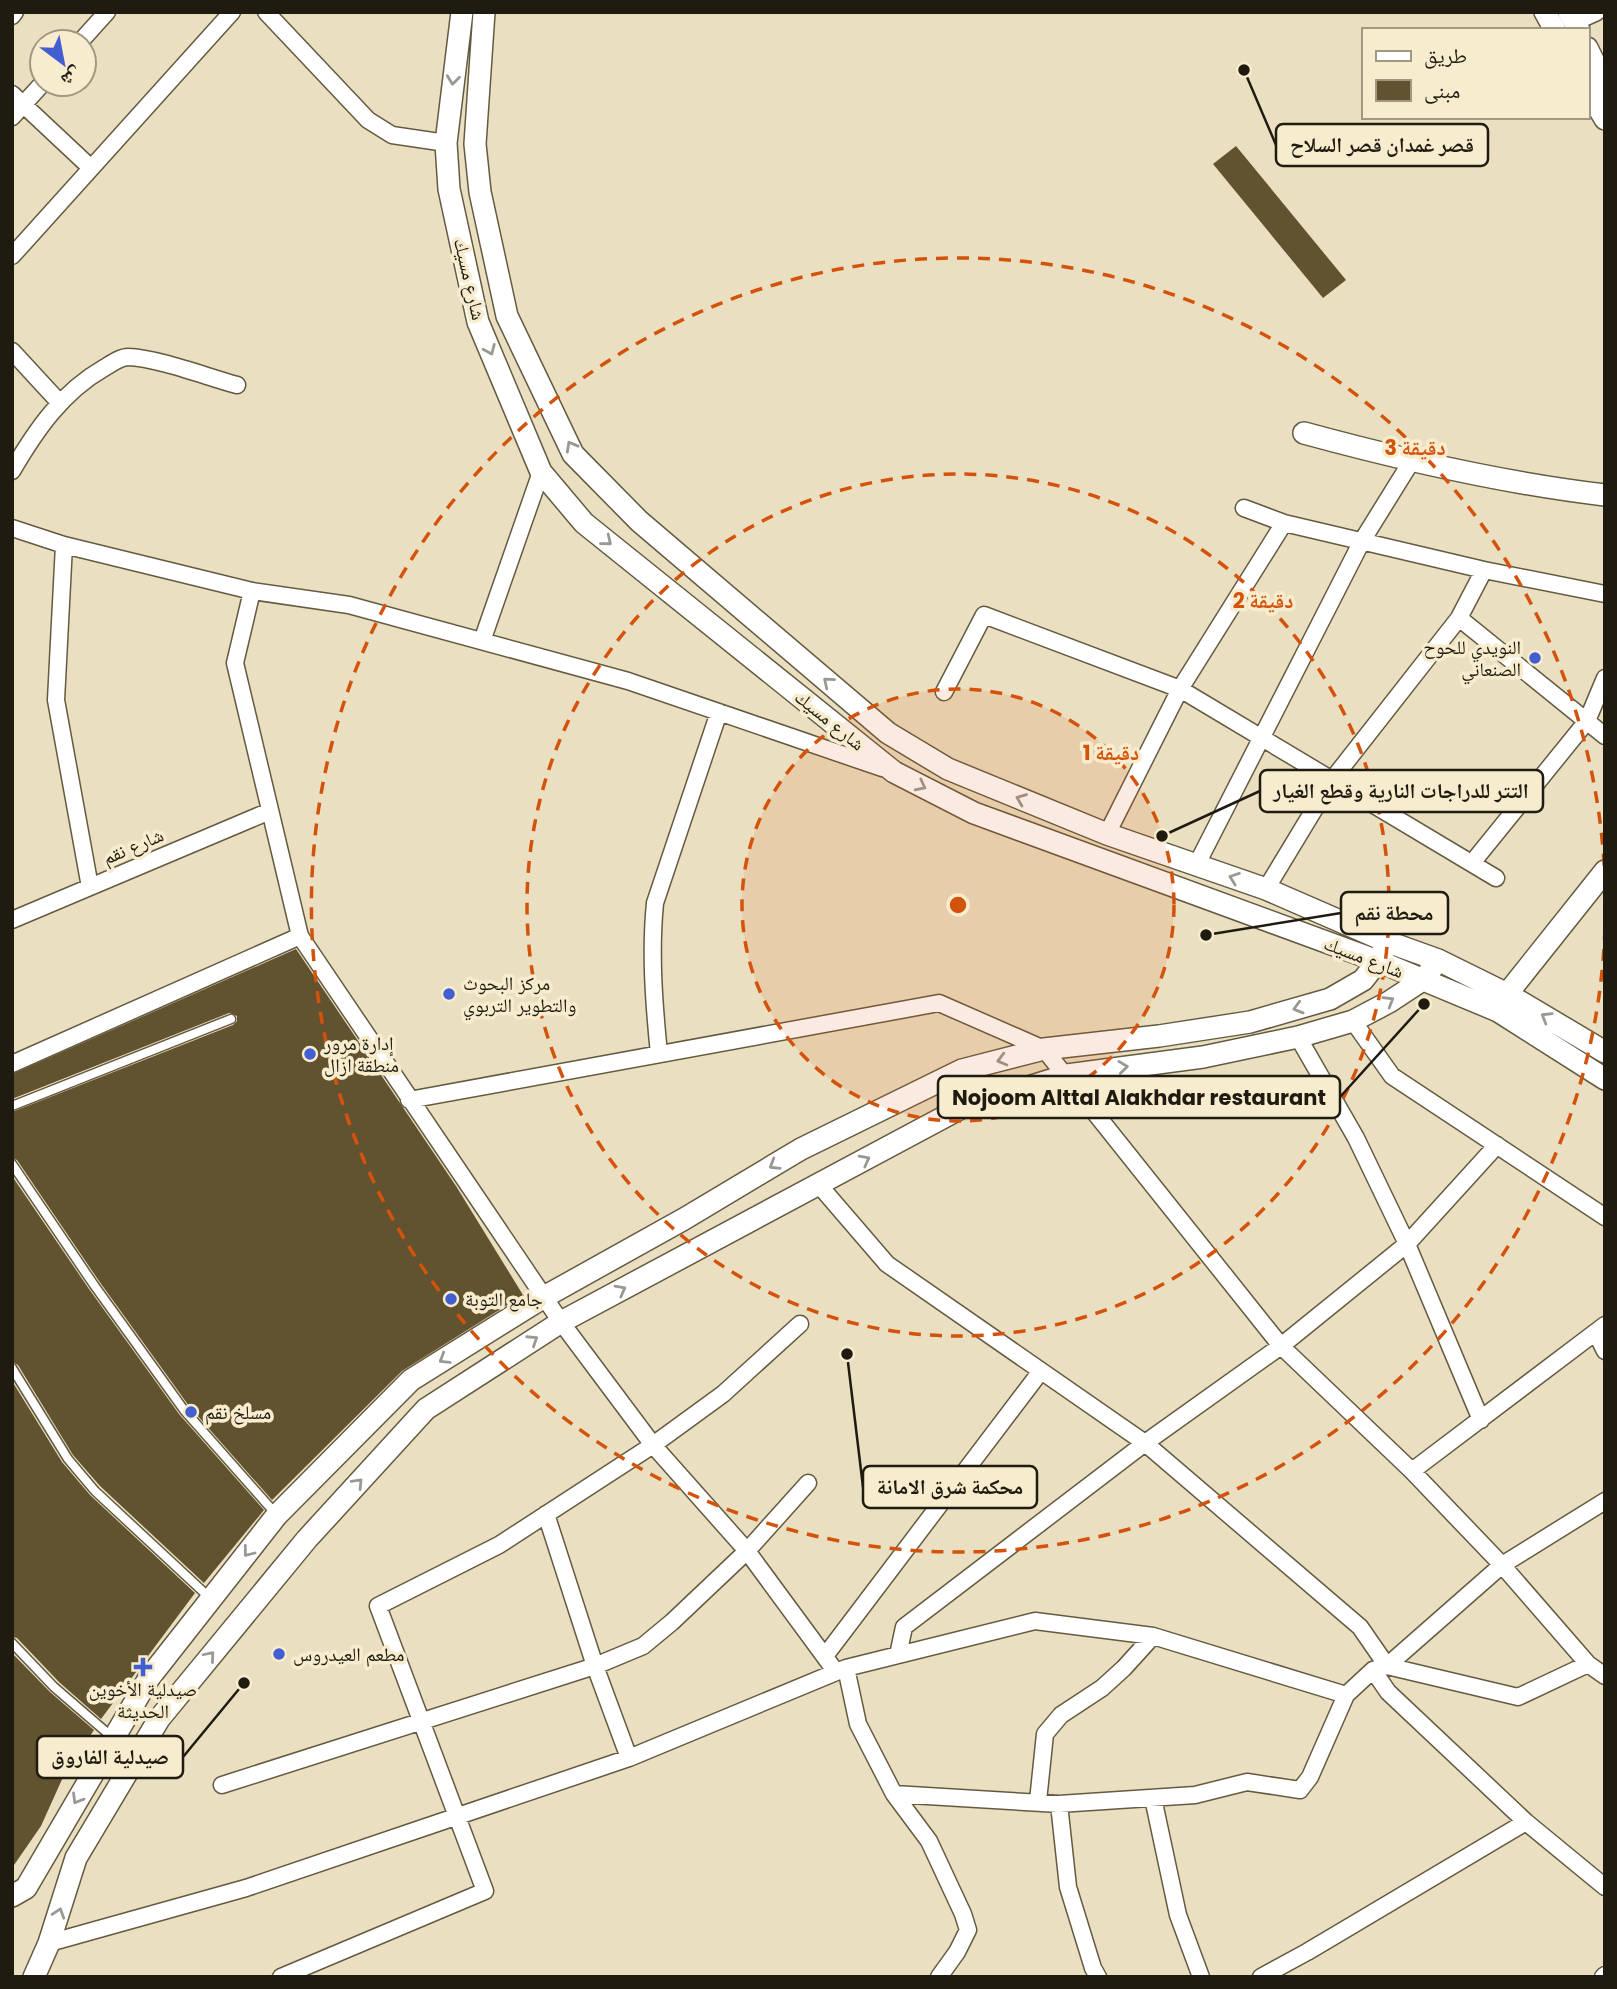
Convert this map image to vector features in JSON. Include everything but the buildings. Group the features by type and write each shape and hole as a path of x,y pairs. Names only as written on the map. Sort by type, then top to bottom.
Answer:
{"street":[{"path":"93,28 107,12"},
{"path":"12,256 232,12"},
{"path":"265,12 368,120 392,135 446,143"},
{"name":"شارع مسيك","path":"462,12 446,143 449,189 478,322 541,472 584,523 894,772 974,813 1383,951 1438,960 1507,994 1605,1052"},
{"name":"شارع مسيك","path":"484,12 475,144 480,192 507,316 573,454 639,521 888,733 948,769 1107,834 1266,889 1383,951 1424,979 1499,1011 1605,1079"},
{"path":"1545,12 1569,23 1597,12"},
{"path":"1589,52 1605,84"},
{"path":"1589,91 1605,119"},
{"path":"12,117 18,99 91,168"},
{"path":"12,351 59,402"},
{"path":"12,471 30,438 59,402 94,374 124,357 144,359 237,385"},
{"path":"1304,433 1411,462 1537,487 1605,495"},
{"path":"1197,864 1362,541 1411,462"},
{"path":"482,641 541,472"},
{"path":"1244,508 1284,523 1484,570 1605,594"},
{"path":"1107,834 1180,689 1284,523"},
{"path":"12,528 64,545 252,591 349,605 628,681 894,772"},
{"path":"64,545 56,700 90,887"},
{"path":"1266,889 1332,780 1459,618 1484,570"},
{"path":"252,591 235,663 300,936 561,1322 653,1445 747,1550 825,1656 841,1670 858,1724 894,1794 929,1841 963,1914 968,1930 957,1952 939,1977"},
{"path":"944,692 985,615 1180,689 1496,878"},
{"path":"1459,618 1605,736"},
{"path":"1472,863 1587,721 1605,678"},
{"path":"659,1054 654,999 654,903 719,712"},
{"name":"شارع نقم","path":"12,920 270,811"},
{"path":"1507,994 1605,871"},
{"path":"12,1064 300,936"},
{"path":"12,1896 26,1888 149,1678 277,1515 411,1380 544,1297 684,1219 801,1149 962,1070 1044,1049 1250,1022 1329,999 1363,980 1383,951"},
{"path":"34,1977 49,1943 76,1858 159,1719 307,1539 426,1409 561,1322 961,1108 1066,1075 1203,1057 1298,1037 1353,1021 1424,979 1438,960"},
{"path":"409,1100 939,1003 1044,1049 1281,1346 1412,1471 1502,1565 1588,1664 1605,1676"},
{"path":"1353,1021 1392,1076 1605,1217"},
{"path":"1298,1037 1356,1138 1407,1244 1481,1420"},
{"path":"898,1655 904,1627 1145,1443 1281,1346 1407,1244 1497,1145"},
{"path":"819,1185 887,1264 1145,1443 1360,1626 1388,1692 1526,1822 1605,1887"},
{"path":"281,1977 485,1891 378,1606 499,1545 653,1445 723,1394 800,1324"},
{"path":"1412,1471 1600,1329 1605,1351"},
{"path":"825,1656 1041,1371"},
{"path":"222,1785 594,1666 643,1646 747,1550 808,1483"},
{"path":"894,1794 1059,1804 1195,1795 1247,1782 1300,1790 1311,1777 1346,1695 1502,1565 1605,1501"},
{"path":"546,1514 594,1666 629,1758"},
{"path":"49,1943 246,1888 629,1758 841,1670 1035,1621 1153,1636 1346,1695"},
{"path":"1038,1801 1045,1734 1061,1715 1109,1681 1153,1636"},
{"path":"1380,1668 1518,1697 1588,1664"},
{"path":"1153,1798 1178,1915 1201,1977"},
{"path":"1059,1804 1068,1887 1098,1977"},
{"path":"1261,1977 1526,1822"}],"lane":[{"path":"12,1106 232,1019"},
{"path":"12,1164 94,1285 184,1410 277,1515"},
{"path":"12,1368 68,1459 96,1492 211,1599"},
{"path":"12,1643 54,1687 114,1738"}],"place":[{"name":"قصر غمدان قصر السلاح","path":"1244,70"},
{"name":"النويدي للحوح الصنعاني","path":"1535,658"},
{"name":"التتر للدراجات النارية وقطع الغيار","path":"1162,836"},
{"name":"محطة نقم","path":"1206,935"},
{"name":"مركز البحوث والتطوير التربوي","path":"449,994"},
{"name":"Nojoom Alttal Alakhdar restaurant","path":"1424,1004"},
{"name":"إدارة مرور منطقة ازال","path":"310,1054"},
{"name":"جامع التوبة","path":"451,1299"},
{"name":"محكمة شرق الامانة","path":"847,1354"},
{"name":"مسلخ نقم","path":"191,1412"},
{"name":"مطعم العيدروس","path":"279,1654"},
{"name":"صيدلية الأخوين الحديثة","path":"143,1667"},
{"name":"صيدلية الفاروق","path":"244,1683"}]}
